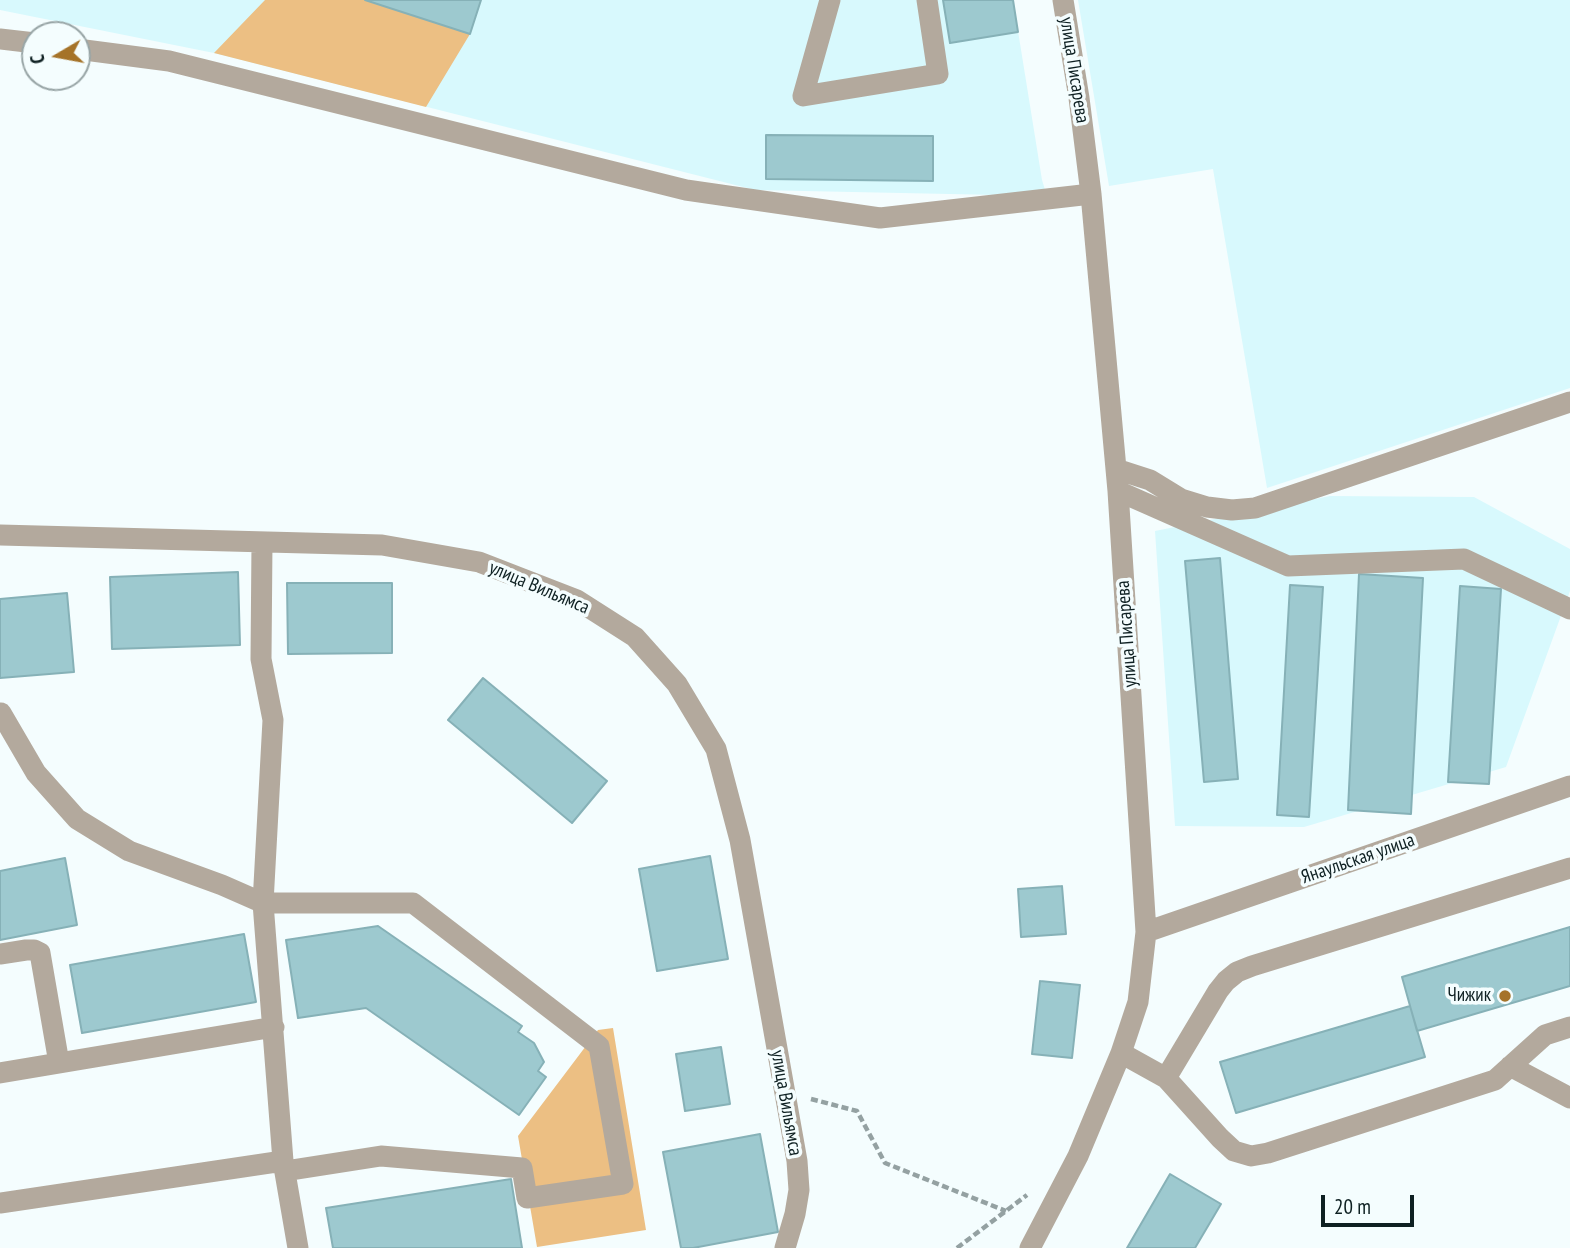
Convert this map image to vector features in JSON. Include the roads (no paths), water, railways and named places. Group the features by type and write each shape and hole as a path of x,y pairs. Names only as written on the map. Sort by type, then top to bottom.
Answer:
{"street":[{"path":"830,0 803,96 938,74 926,0"},
{"name":"улица Писарева","path":"1030,1248 1078,1156 1121,1053 1138,1002 1146,932 1117,480 1091,194 1063,0"},
{"path":"0,39 21,41"},
{"path":"91,51 169,61 687,190 880,218 1091,194"},
{"path":"1117,480 1150,480 1181,499 1207,507 1232,510 1255,508 1570,402"},
{"path":"1117,480 1288,566 1464,559 1570,609"},
{"name":"улица Вильямса","path":"0,535 382,545 479,562 577,600 635,637 677,684 716,750 740,840 797,1161 799,1190 785,1248"},
{"path":"262,542 261,659 272,720 263,903 284,1166 298,1248"},
{"path":"0,1203 381,1156 522,1168 527,1198 623,1184 598,1046 413,903 263,903 129,851 77,819 36,773 1,713"},
{"name":"Янаульская улица","path":"1146,932 1569,788"},
{"path":"1166,1078 1218,991 1237,972 1570,868"},
{"path":"0,954 26,950 40,953 59,1063"},
{"path":"0,1073 274,1027"},
{"path":"1121,1053 1166,1078 1234,1151 1251,1156 1268,1153 1495,1080 1545,1035 1570,1027"},
{"path":"1510,1066 1570,1098"}],"place":[{"name":"Чижик","path":"1505,996"}]}
